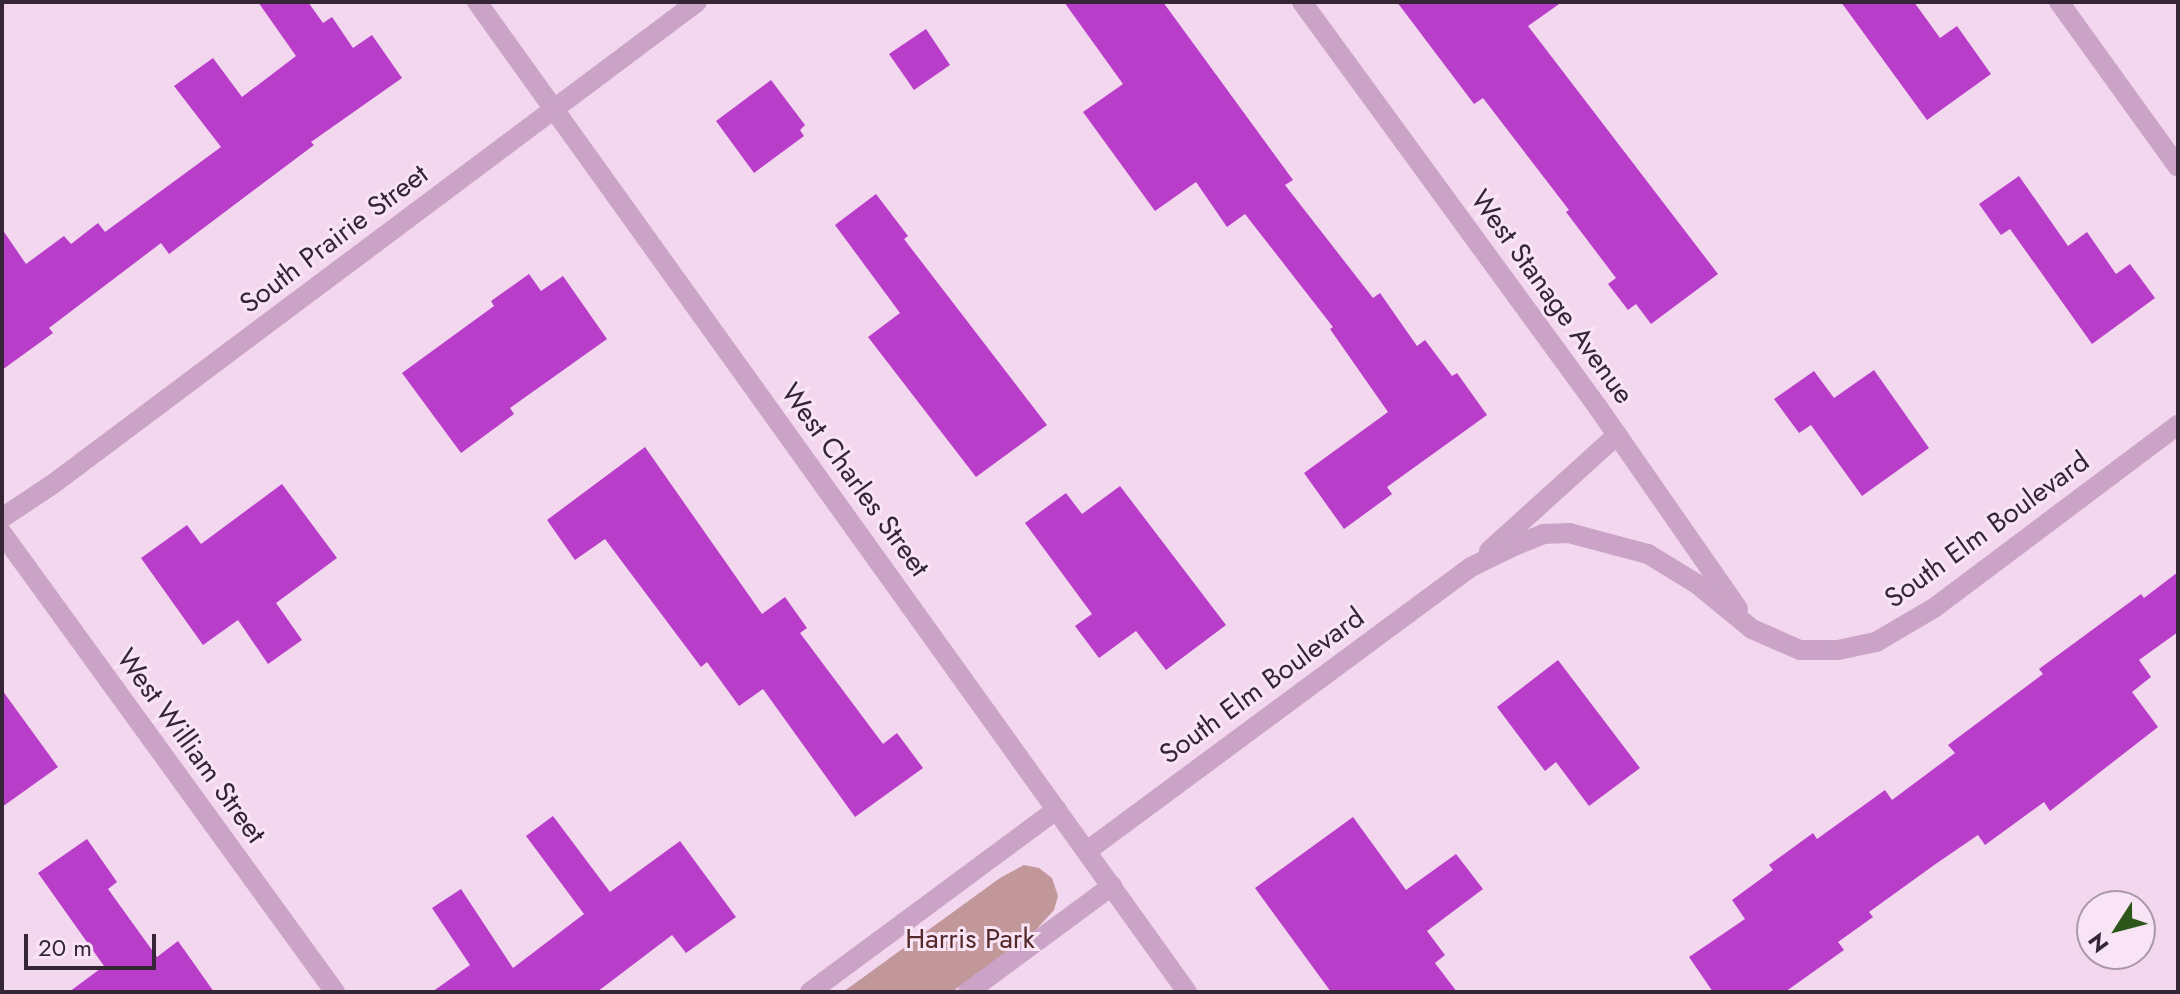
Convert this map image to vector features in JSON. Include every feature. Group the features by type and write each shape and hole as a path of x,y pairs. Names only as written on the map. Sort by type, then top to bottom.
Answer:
{"street":[{"name":"West Charles Street","path":"477,2 1187,992"},
{"name":"South Prairie Street","path":"2,518 53,484 697,2"},
{"name":"West Stanage Avenue","path":"1302,2 1617,435 1752,629"},
{"path":"2059,2 2178,167"},
{"name":"South Elm Boulevard","path":"1471,567 1543,534 1569,533 1652,555 1697,584 1752,629 1800,650 1838,650 1876,642 1934,608 2178,425"},
{"name":"South Elm Boulevard","path":"1087,851 1471,567 1617,435"},
{"name":"West William Street","path":"2,533 335,992"},
{"path":"810,992 1057,809"},
{"path":"968,992 1112,886"}],"green space":[{"name":"Harris Park","path":"1024,865 1039,868 1052,878 1058,896 1054,910 1032,934 952,992 843,992 1000,878"}],"building":[{"path":"258,2 308,2 323,23 332,17 353,48 372,35 402,78 311,142 314,145 169,254 161,243 49,328 53,333 2,370 2,229 26,264 64,236 71,244 98,223 105,232 221,147 174,86 213,58 242,97 296,56"},
{"path":"1064,2 1163,2 1293,180 1285,185 1373,298 1380,293 1417,346 1425,340 1452,376 1457,373 1487,415 1387,487 1392,494 1344,529 1304,473 1388,412 1330,329 1333,327 1245,214 1227,227 1196,182 1155,211 1083,112 1123,84"},
{"path":"1397,2 1562,2 1528,26 1718,274 1651,324 1636,304 1628,310 1608,284 1616,278 1566,212 1569,210 1483,98 1474,104"},
{"path":"1841,2 1914,2 1940,38 1957,26 1991,74 1927,120"},
{"path":"926,29 950,65 914,90 889,54"},
{"path":"771,80 805,125 800,130 804,136 754,173 716,121"},
{"path":"2019,176 2068,246 2087,232 2116,274 2130,264 2155,298 2092,344 2010,229 2001,235 1979,204"},
{"path":"876,194 908,236 904,239 1047,425 976,477 868,337 900,313 835,225"},
{"path":"529,274 541,291 563,276 607,339 510,408 514,414 461,453 402,373 494,306 491,301"},
{"path":"1874,370 1929,448 1862,496 1811,425 1799,433 1774,399 1814,371 1834,398"},
{"path":"645,447 762,614 785,597 807,628 800,633 883,744 897,733 923,768 855,817 763,689 739,706 707,662 701,667 605,539 575,560 547,520"},
{"path":"282,484 337,558 276,603 302,640 268,664 238,620 203,645 141,558 187,525 201,544"},
{"path":"1120,486 1226,625 1166,670 1136,631 1099,658 1075,626 1092,614 1025,523 1066,493 1082,514"},
{"path":"2178,572 2178,632 2139,660 2151,677 2132,692 2158,727 2050,811 2044,802 1985,845 1978,835 1937,863 1869,912 1873,917 1838,942 1844,950 1785,992 1713,992 1689,957 1745,919 1732,900 1773,870 1769,865 1813,833 1817,839 1885,790 1892,800 1955,753 1948,745 2043,674 2039,669 2141,594 2144,598"},
{"path":"1558,660 1640,768 1589,806 1556,762 1545,771 1497,707"},
{"path":"2,690 58,767 2,807"},
{"path":"553,816 610,892 680,841 736,917 686,953 672,935 597,992 432,992 470,965 432,908 461,889 513,968 584,914 526,836"},
{"path":"1353,817 1406,890 1456,854 1483,889 1427,931 1445,955 1435,963 1457,992 1331,992 1255,888"},
{"path":"87,839 117,882 108,889 157,957 178,941 214,992 69,992 104,966 38,873"}]}
